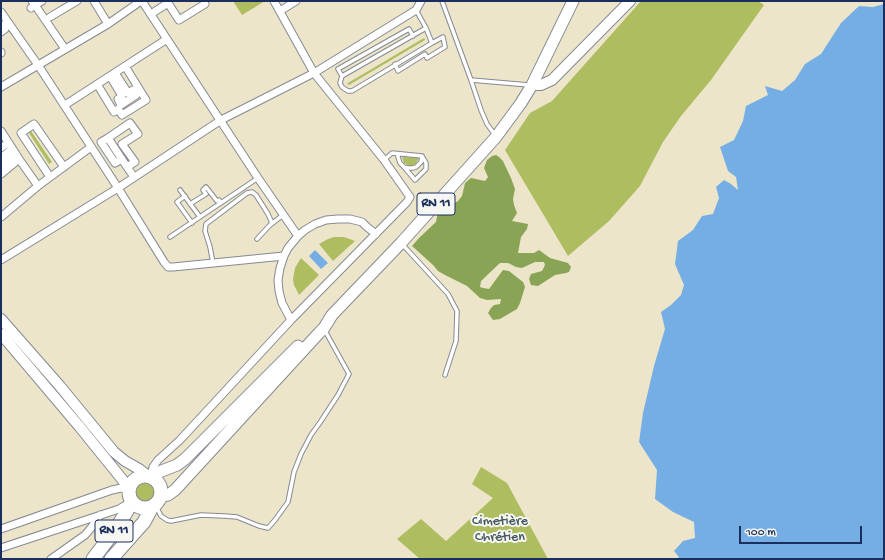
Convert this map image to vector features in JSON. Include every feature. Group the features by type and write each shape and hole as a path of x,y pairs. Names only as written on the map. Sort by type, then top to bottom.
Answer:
{"highway":[{"path":"144,476 151,478 158,482 161,491 156,503 143,508 139,507 130,495 132,484 139,477 144,476"},
{"name":"RN 11","path":"93,559 114,531 130,495"},
{"name":"RN 11","path":"111,559 144,522 156,503"}],"main road":[{"name":"RN 11","path":"151,478 159,472 176,465 185,459 320,324 332,315 401,243 496,137 521,103 532,85 573,1"},
{"path":"532,85 541,85 552,80 630,1"},
{"name":"RN 11","path":"156,503 175,490 324,328 332,315"},
{"path":"1,319 59,385 114,452 124,461 139,469 151,478"},
{"path":"1,334 79,426 130,495"}],"street":[{"path":"42,1 32,5 65,48"},
{"path":"50,17 77,1"},
{"path":"94,1 108,24"},
{"path":"1,87 108,24 141,1 298,236"},
{"path":"151,478 153,467 158,460 180,440 291,320 410,198 384,160 314,73 274,1"},
{"path":"280,11 296,1"},
{"path":"1,260 118,188 221,120 314,73 416,10 422,1"},
{"path":"151,14 168,3 179,20 205,4"},
{"path":"1,12 65,105 168,267 284,256"},
{"path":"1,26 2,25 5,29 1,32"},
{"path":"65,105 167,39"},
{"path":"97,84 114,112 118,109 122,115 146,100 125,66"},
{"path":"112,75 128,93 133,90 136,95 122,105 118,99 122,96 112,75"},
{"path":"127,167 134,162 122,144 138,134 130,123 108,138 122,158 127,167 134,177"},
{"path":"50,177 21,133 34,124 64,167"},
{"path":"2,134 38,186"},
{"path":"1,217 38,186 91,147"},
{"path":"1,148 14,151"},
{"path":"1,158 14,151"},
{"path":"1,166 14,151"},
{"path":"1,174 14,151"},
{"path":"291,320 282,303 278,280 284,256 288,248 298,236 315,224 326,220 338,219 350,219 362,222 376,234"},
{"path":"1,529 112,490 121,488 130,495 119,508 1,548"},
{"path":"50,559 85,535 100,515"}],"lane":[{"path":"442,1 478,103 484,118 496,137"},
{"path":"416,10 432,43"},
{"path":"395,64 398,71 425,54 427,58 446,47 443,37 395,64 352,91 348,91 342,87 340,83 342,76 426,28"},
{"path":"342,76 338,69 409,29 413,36"},
{"path":"471,80 532,85"},
{"path":"384,160 392,153 422,156"},
{"path":"398,154 400,163 415,180 426,170 426,163 422,156"},
{"path":"404,167 410,169 416,167 421,162 422,156"},
{"path":"170,238 258,178"},
{"path":"190,204 206,194 203,190 206,187 217,201 219,200 221,203"},
{"path":"180,190 200,217"},
{"path":"213,263 205,231 206,224 247,193 252,192 256,195 272,223"},
{"path":"185,196 177,202 192,223"},
{"path":"257,239 272,223 283,215"},
{"path":"401,243 448,294 457,311 456,341 445,374"},
{"path":"156,503 161,516 167,520 201,515 231,516 268,528 288,502 294,472 311,435 322,421 350,374 324,328"}],"green space":[{"path":"233,1 265,1 242,15"},
{"path":"641,1 758,1 764,5 711,80 681,116 663,142 640,186 609,221 568,256 505,150 530,113 552,101"},
{"path":"424,38 425,40 349,85 347,84 348,83"},
{"path":"31,131 52,162 49,164 29,133"},
{"path":"496,155 503,161 515,189 513,199 517,213 512,221 528,224 527,229 521,237 518,253 534,253 539,250 550,258 568,263 571,267 569,272 555,275 538,286 531,285 529,279 531,274 542,271 545,265 544,262 535,262 522,268 508,263 500,263 481,281 480,287 489,289 503,270 509,271 523,282 525,287 517,309 500,319 493,320 488,313 494,305 500,304 501,299 487,300 480,298 467,286 438,271 412,246 436,222 438,211 441,208 452,205 458,201 462,196 465,183 471,178 485,181 488,177 484,168 487,160"},
{"path":"402,157 419,158 413,166 409,166 404,163"},
{"path":"334,237 344,237 355,241 333,261 319,244"},
{"path":"301,258 319,275 299,295 293,279 295,268"},
{"name":"Cimetière Chrétien","path":"481,467 507,483 548,559 420,559 397,539 421,519 446,541 493,498 472,484"},
{"path":"145,483 152,486 155,493 152,500 145,503 138,500 135,493 138,486"}],"water":[{"path":"884,4 884,559 677,559 679,557 674,551 683,541 695,538 694,522 673,512 655,499 657,470 639,442 643,413 654,366 665,329 661,312 681,295 684,285 675,264 678,241 693,230 702,216 713,214 719,198 716,187 724,180 738,190 736,177 728,171 720,147 734,140 743,121 746,106 768,95 765,86 782,91 795,80 805,64 821,54 841,23 859,6 873,7"},
{"path":"315,250 328,263 321,269 309,256"}]}
